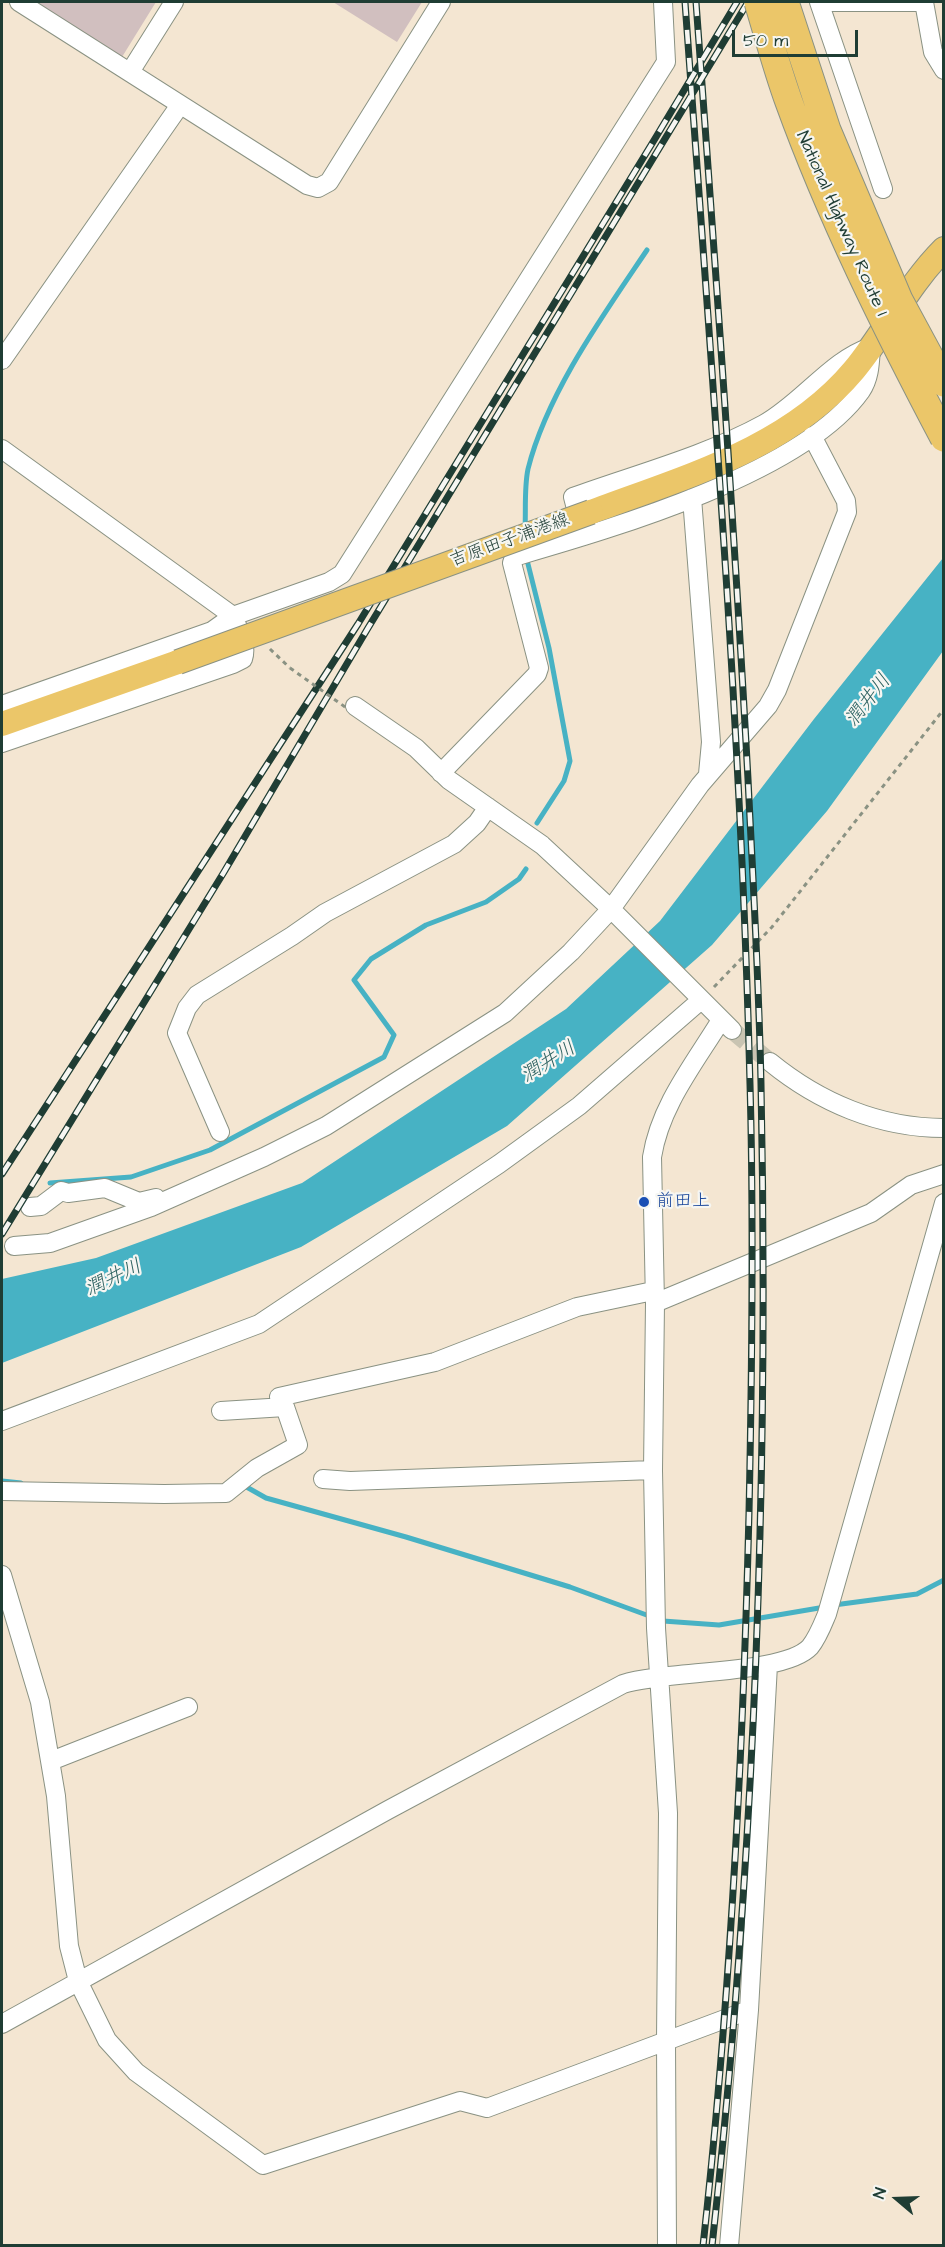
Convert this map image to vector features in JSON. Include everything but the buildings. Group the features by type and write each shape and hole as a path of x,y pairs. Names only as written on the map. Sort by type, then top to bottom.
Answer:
{"highway":[{"name":"National Highway Route 1","path":"758,2 788,101 838,225 891,338 944,438"},
{"name":"National Highway Route 1","path":"785,2 826,130 899,300 944,383"}],"main road":[{"name":"吉原田子浦港線","path":"2,724 591,512 708,468 775,437 820,405 854,370 925,267 944,249"}],"street":[{"path":"18,2 307,185 318,188 329,182 441,2"},
{"path":"130,72 174,2"},
{"path":"2,705 212,631 233,616 329,582 346,569 666,62 663,2"},
{"path":"883,189 819,2 924,2 933,52 944,70"},
{"path":"2,360 180,105"},
{"path":"434,767 537,674 539,668 512,563 514,557 583,536 692,498 765,465 812,436 844,411 862,390 870,363 871,347 857,351 843,360 801,398 765,423 700,452 573,497 583,536"},
{"path":"14,1246 50,1243 151,1207 264,1157 326,1126 505,1013 571,952 610,909 708,774 768,706 777,690 847,512 846,501 812,436"},
{"path":"2,449 233,616 245,646 243,659 233,664 2,743"},
{"path":"692,498 711,742 708,774"},
{"path":"352,707 416,748 434,767 542,845 610,909 726,1025 675,1093 656,1135 652,1158 656,1621 668,1814 667,2246"},
{"path":"220,1132 177,1033 187,1008 197,995 325,913 454,844 477,823 488,807"},
{"path":"2,1421 259,1324 499,1164 552,1126 579,1106 701,1000"},
{"path":"770,1062 799,1084 854,1113 927,1128 944,1128"},
{"path":"2,1491 164,1494 226,1492 257,1468 298,1445 285,1407 279,1397 435,1362 577,1307 654,1297 872,1213 911,1185 944,1173"},
{"path":"30,1207 41,1206 61,1191 68,1193 105,1188 139,1202 184,1192"},
{"path":"2,2024 388,1810 623,1684 658,1676 768,1665 795,1657 809,1648 819,1633 829,1607 944,1203"},
{"path":"221,1411 285,1407"},
{"path":"323,1479 350,1481 653,1470"},
{"path":"2,1575 40,1702 56,1797 69,1946 78,1981 107,2040 136,2072 263,2165 460,2101 487,2108 749,2010"},
{"path":"729,2246 749,2010 768,1665"},
{"path":"51,1761 188,1707"}],"path":[{"path":"290,668 352,707"},
{"path":"701,1000 772,927 944,709"}],"shaded area":[{"path":"30,2 156,2 122,57"},
{"path":"333,2 422,2 397,42"}],"water":[{"name":"潤井川","path":"943,558 943,651 827,811 712,945 507,1126 301,1247 2,1363 2,1279 96,1258 302,1183 566,1009 660,921 814,719"}],"waterway":[{"path":"525,529 528,469 549,412 578,355 647,250"},
{"path":"526,556 549,648 570,761 564,781 537,823"},
{"path":"50,1183 131,1177 210,1150 384,1057 394,1035 354,980 371,959 426,925 486,902 519,879 526,869"},
{"path":"2,1481 21,1483"},
{"path":"243,1485 266,1498 406,1537 570,1587 663,1621 719,1625 825,1607"},
{"path":"834,1605 917,1594 944,1580"}],"tunnel":[{"path":"732,1030 770,1062"}],"railway":[{"path":"685,2 715,407 740,813 752,1191 749,1513 739,1788 721,2063 703,2246"},
{"path":"696,2 748,779 759,1008 763,1229 760,1520 749,1811 727,2101 712,2246"},
{"path":"2,1174 358,624 737,2"},
{"path":"2,1234 224,872 368,628 748,2"}],"place":[{"name":"前田上","path":"644,1202"}]}
